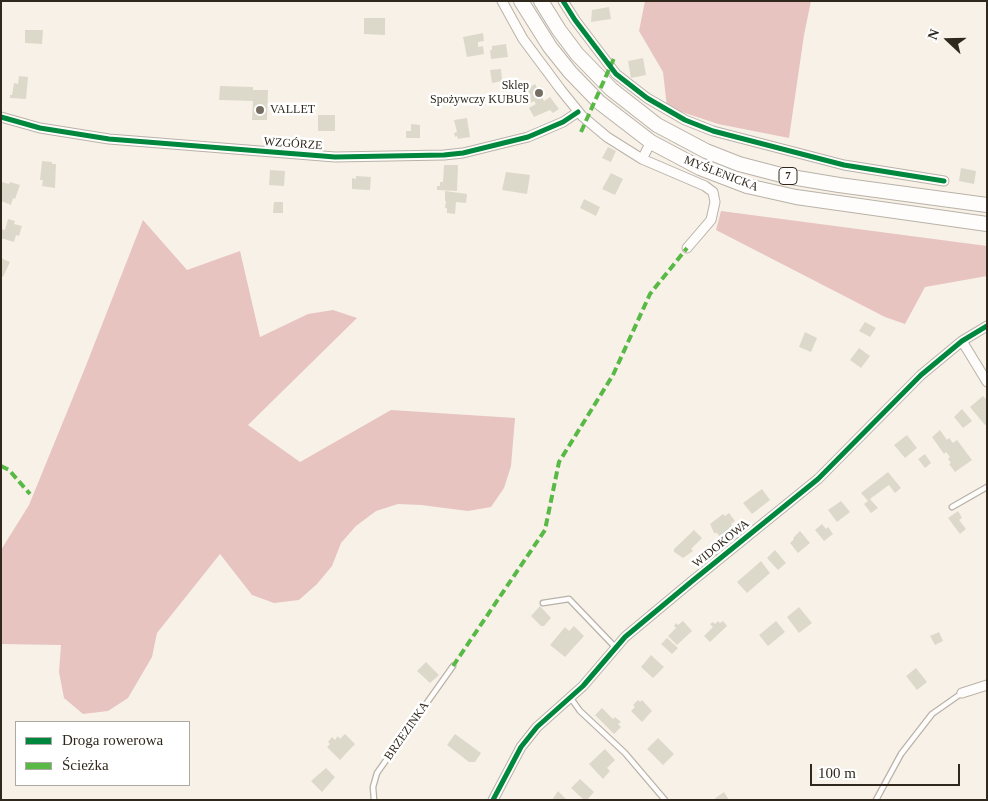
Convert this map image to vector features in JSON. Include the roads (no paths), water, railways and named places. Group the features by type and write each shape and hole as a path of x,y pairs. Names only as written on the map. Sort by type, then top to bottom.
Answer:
{"highway":[{"name":"MYŚLENICKA","path":"521,1 542,36 562,62 599,102 652,142 678,157 712,173 763,190 828,203 987,224"},
{"name":"MYŚLENICKA","path":"541,1 577,54 611,89 657,125 706,151 739,164 785,176 987,205"}],"street":[{"path":"502,1 523,39 578,112 607,137 642,159 706,186 713,192 715,202 711,220 687,248"},
{"path":"563,1 616,74 648,98 685,120 713,131 835,163 944,181"},
{"path":"549,75 562,62"},
{"name":"WZGÓRZE","path":"1,117 48,130 109,139 335,157 463,153 528,137 563,122 578,112"},
{"path":"642,159 652,142"},
{"name":"WIDOKOWA","path":"493,800 521,747 537,727 583,686 625,637 818,479 922,375 962,341 987,326"},
{"path":"962,341 987,382"},
{"path":"962,693 987,686"}],"lane":[{"path":"952,507 987,486"},
{"path":"542,602 569,599 616,648"},
{"name":"BRZEZINKA","path":"374,800 373,787 377,773 453,666"},
{"path":"876,800 901,754 932,714 962,693"},
{"path":"570,697 580,712 625,753 665,800"}],"place":[{"name":"Sklep Spożywczy KUBUS","path":"539,93"},
{"name":"VALLET","path":"260,110"}]}
